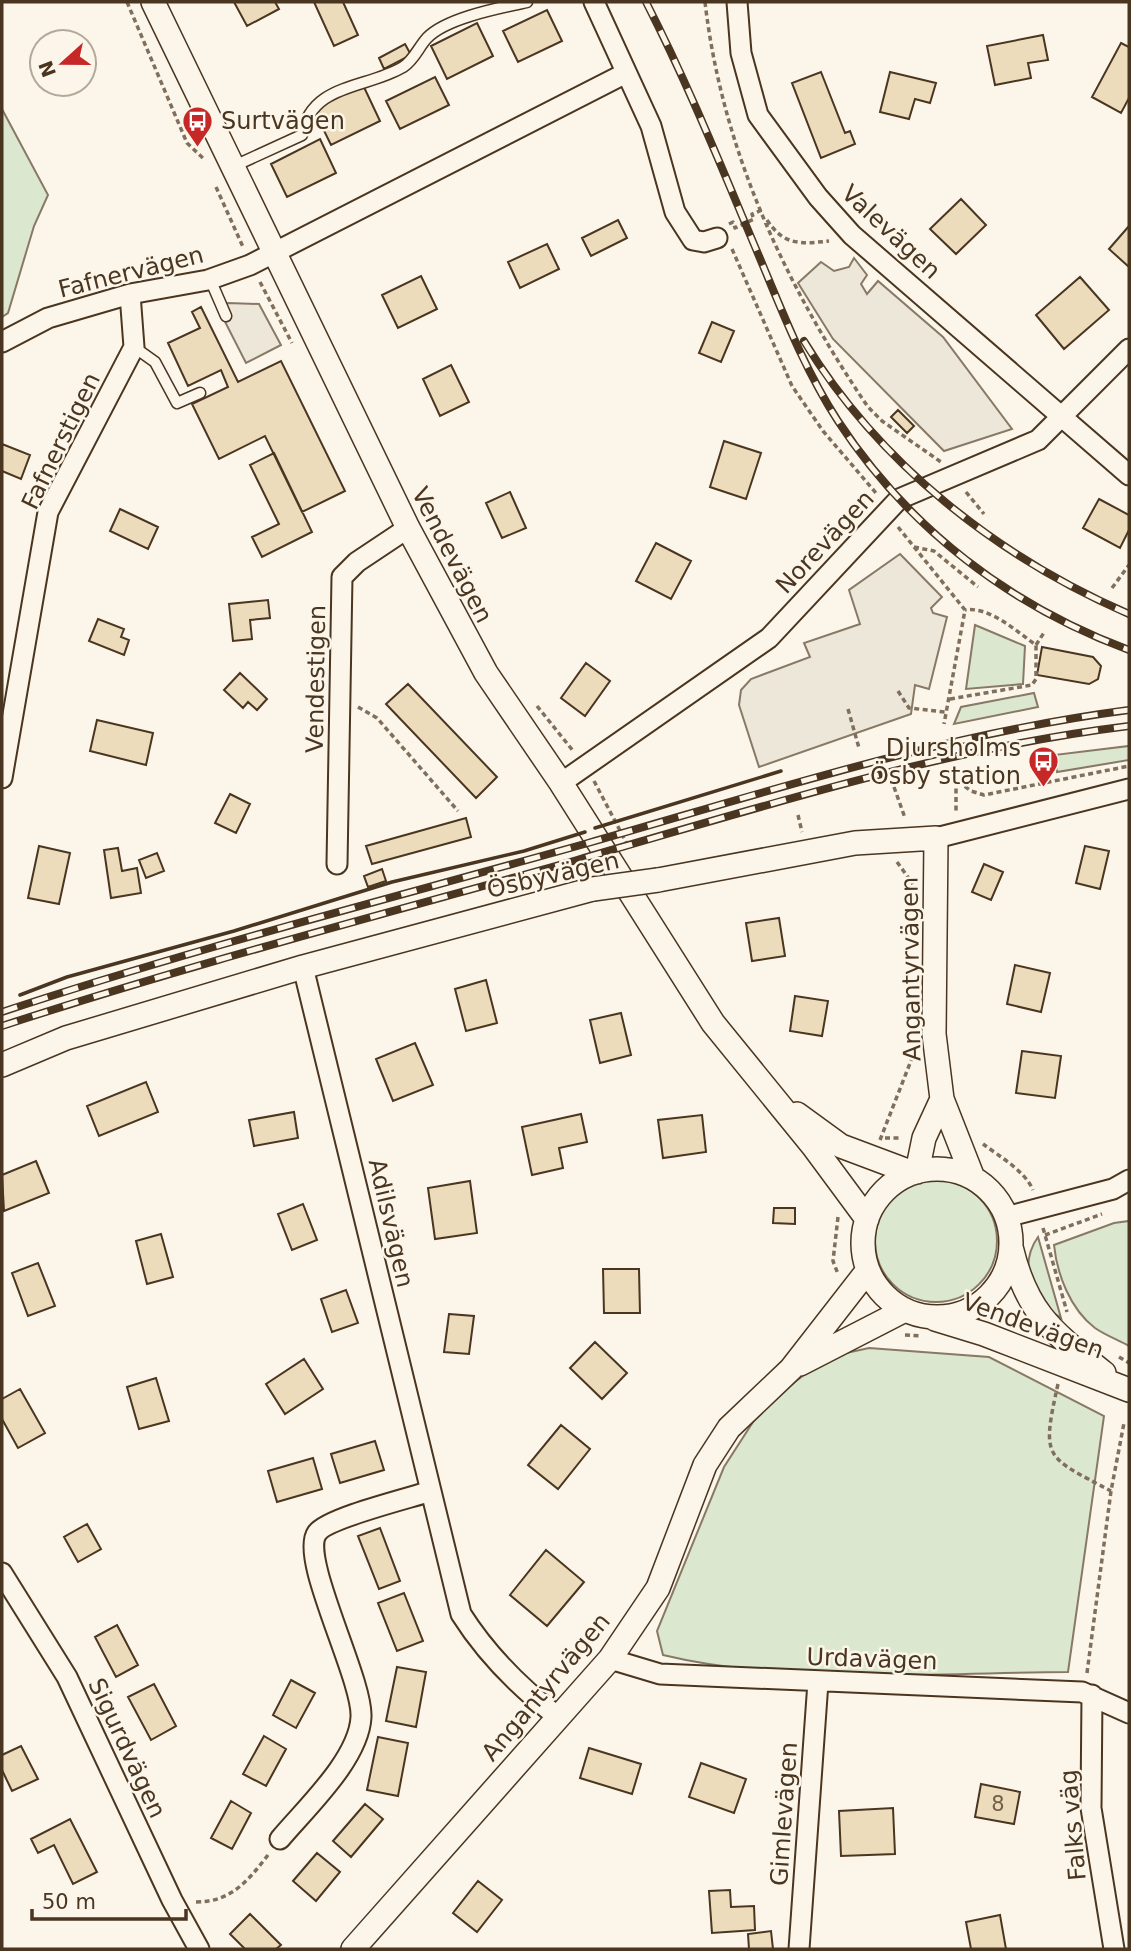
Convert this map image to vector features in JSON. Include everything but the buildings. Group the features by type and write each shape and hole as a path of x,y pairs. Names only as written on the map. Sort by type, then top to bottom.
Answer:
{"street":[{"name":"Vendevägen","path":"153,2 408,528 486,673 561,783 713,1023 813,1146 867,1219"},
{"path":"594,2 651,126 675,212 692,240 724,241"},
{"name":"Valevägen","path":"737,2 741,53 758,115 818,197 852,235 1129,475"},
{"path":"273,253 626,74"},
{"name":"Fafnervägen","path":"2,342 48,318 130,294 210,279 250,265 273,253"},
{"path":"130,294 134,347"},
{"name":"Fafnerstigen","path":"2,778 48,512 134,347"},
{"name":"Norevägen","path":"561,783 769,638 882,504 900,499 1038,440 1129,349"},
{"name":"Vendestigen","path":"337,864 342,576 357,562 408,528"},
{"name":"Ösbyvägen","path":"2,1065 66,1038 303,967 593,889 659,880 855,843 936,838 1129,789"},
{"name":"Angantyrvägen","path":"936,838 934,1034 942,1099 974,1178"},
{"name":"Adilsvägen","path":"303,967 461,1614 478,1640 521,1688 558,1717"},
{"name":"Vendevägen","path":"769,1095 841,1146 875,1145 915,1173"},
{"path":"915,1173 924,1138 942,1099"},
{"path":"926,1169 952,1170 974,1178 993,1195 1006,1217 1010,1242 1008,1263 997,1286 978,1304 954,1314 932,1318 903,1311 883,1293 868,1270 862,1244 867,1219 882,1193 902,1177 915,1173 926,1169"},
{"path":"1006,1217 1113,1189 1129,1180"},
{"name":"Vendevägen","path":"1010,1242 1019,1278 1035,1310 1056,1334 1123,1387"},
{"name":"Angantyrvägen","path":"353,1949 610,1660 658,1588 705,1465 729,1428 791,1369 868,1270"},
{"name":"Angantyrvägen","path":"791,1369 903,1311"},
{"name":"Vendevägen","path":"932,1318 1123,1387"},
{"path":"280,1839 340,1767 357,1739 362,1716 346,1657 317,1572 312,1549 316,1534 331,1523 431,1491"},
{"name":"Sigurdvägen","path":"2,1573 67,1677 172,1900 199,1949"},
{"name":"Urdavägen","path":"610,1660 660,1674 1087,1694 1129,1713"},
{"name":"Gimlevägen","path":"799,1949 818,1682"},
{"name":"Falks väg","path":"1087,1694 1091,1808 1114,1949"}],"lane":[{"path":"232,167 302,135 305,119 317,102 404,66 418,53 427,37 467,16 527,2"},
{"path":"210,279 226,316"},
{"path":"134,347 155,362 177,403 200,393"}],"path":[{"path":"705,2 720,90 735,142 794,288 869,407 904,437 931,452 954,475 984,514"},
{"path":"754,219 751,214 762,210"},
{"path":"762,210 785,241 796,244 852,235"},
{"path":"724,241 792,386 823,431 965,610 944,724"},
{"path":"914,547 933,551 978,587"},
{"path":"1112,588 1129,565"},
{"path":"965,610 975,608 995,617 1036,645"},
{"path":"950,699 1032,685 1036,679 1036,645 1045,631"},
{"path":"898,691 909,708 946,712"},
{"path":"340,696 377,718 458,811"},
{"path":"533,701 586,766 633,853"},
{"path":"848,709 859,748"},
{"path":"956,811 955,777 971,791 984,795 1129,766"},
{"path":"894,787 912,840"},
{"path":"797,815 805,841"},
{"path":"888,859 898,862 920,893"},
{"path":"875,1145 916,1047"},
{"path":"875,1145 924,1138"},
{"path":"959,1140 981,1142 1031,1184 1070,1321"},
{"path":"1045,1235 1105,1213"},
{"path":"1113,1353 1129,1363"},
{"path":"1059,1381 1049,1426 1049,1445 1059,1464 1111,1491"},
{"path":"1087,1694 1088,1666 1111,1491 1124,1423"},
{"path":"193,1902 220,1901 252,1876 280,1839"}],"green space":[{"path":"2,109 48,195 34,226 8,313 2,317"},
{"path":"975,625 1025,646 1023,684 966,689"},
{"path":"1034,693 1038,707 954,724 961,707"},
{"path":"1129,746 1129,760 1057,772 1054,755"},
{"path":"936,1180 959,1185 979,1198 992,1218 997,1241 992,1264 979,1284 959,1297 936,1302 913,1297 893,1284 880,1264 875,1241 880,1218 893,1198 913,1185"},
{"path":"1129,1221 1129,1346 1095,1328 1078,1311 1058,1268 1054,1245 1114,1223"},
{"path":"1038,1237 1061,1318 1040,1303 1031,1285 1028,1268 1030,1252"},
{"path":"869,1348 989,1357 1104,1416 1068,1672 811,1674 710,1664 663,1655 657,1631 724,1467 764,1405 828,1357"}],"shaded area":[{"path":"854,258 867,275 861,284 867,294 878,281 943,337 1012,429 944,451 833,339 798,283 821,262 834,271 849,267"},
{"path":"228,303 259,304 281,345 246,363 218,308"},
{"path":"900,554 942,597 931,608 933,613 947,617 929,689 915,685 911,714 759,767 739,705 741,690 751,679 810,657 804,643 860,624 849,590"}],"railway":[{"path":"646,2 690,93 803,358 825,401 866,460 896,496 929,529 965,559 1043,611 1129,650"},
{"path":"804,341 834,386 868,428 905,466 946,502 988,535 1034,565 1129,614"},
{"path":"2,1012 221,945 856,766 992,734 1129,710"},
{"path":"2,1026 216,960 850,782 989,749 1129,726"}],"wall":[{"path":"595,828 781,771"},
{"path":"20,995 67,977 234,931 392,882 524,851 585,832"}],"place":[{"name":"Surtvägen","path":"198,148"},
{"name":"Djursholms Ösby station","path":"1044,789"}]}
